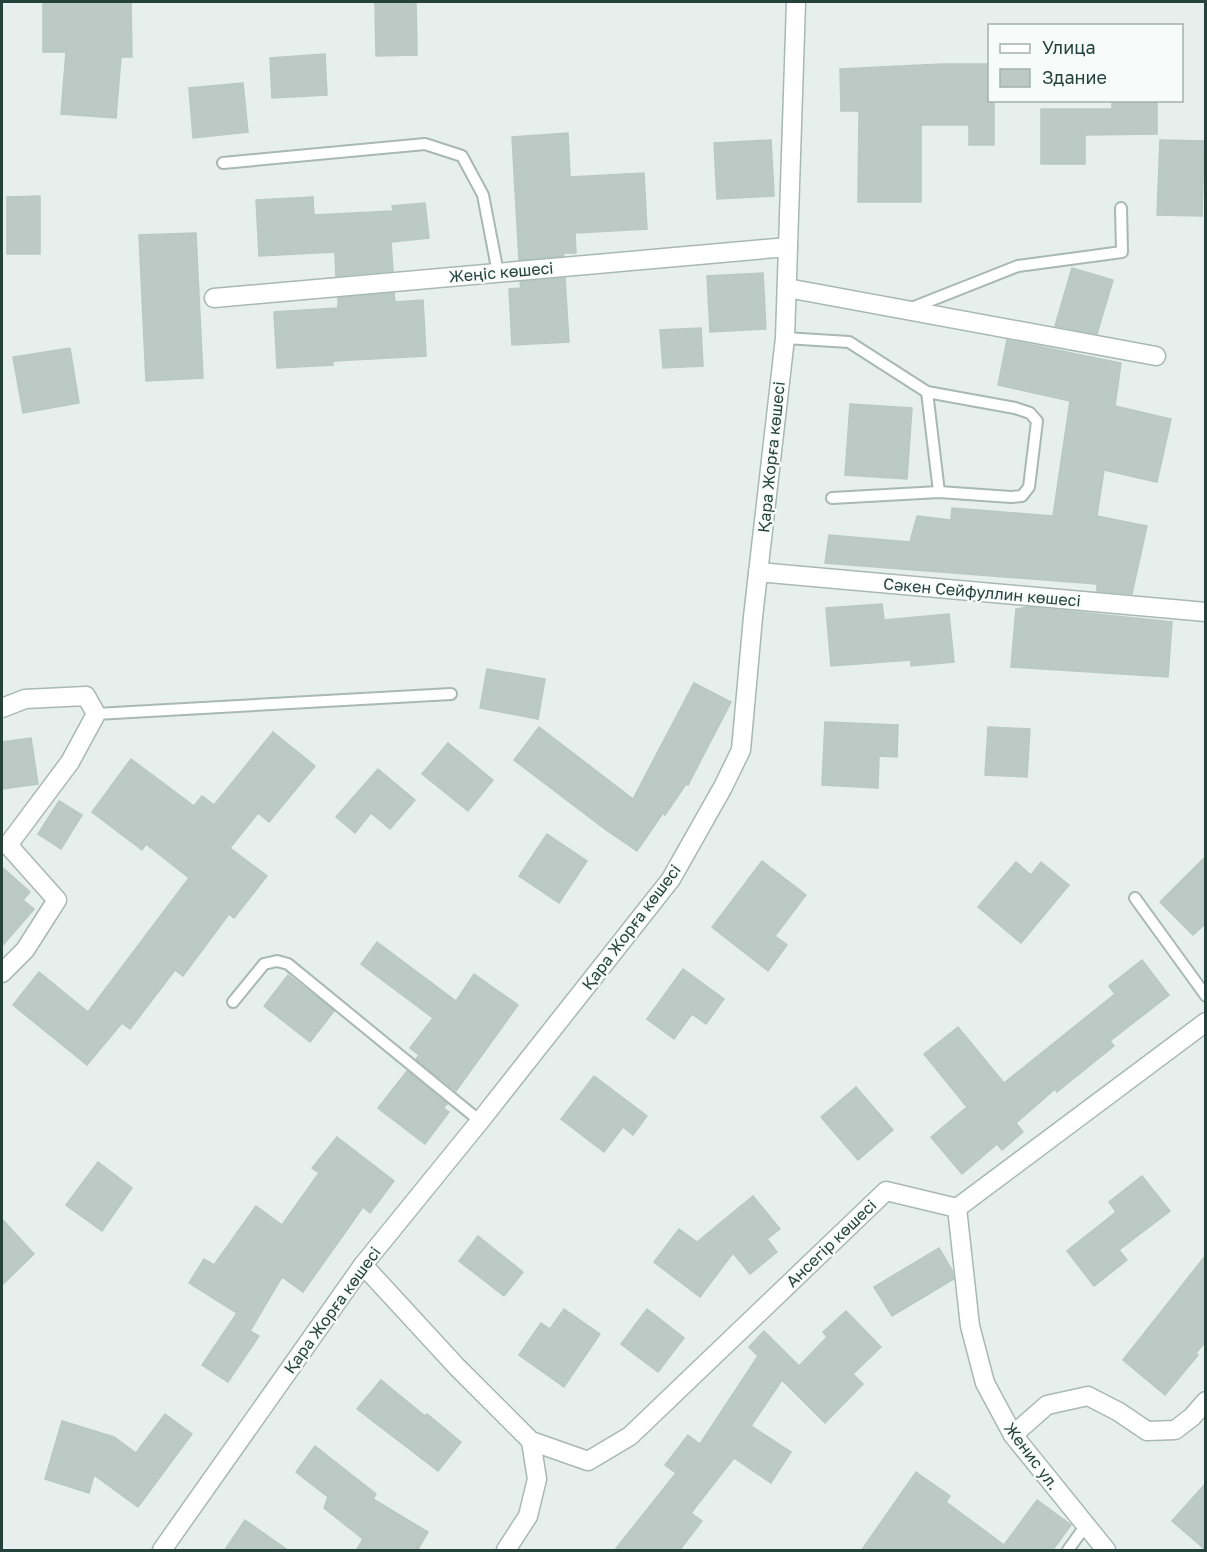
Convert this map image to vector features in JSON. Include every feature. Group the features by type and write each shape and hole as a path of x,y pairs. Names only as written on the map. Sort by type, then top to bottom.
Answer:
{"street":[{"name":"Қара Жорға көшесі","path":"162,1551 363,1265 671,879 723,788 741,750 758,572 785,338 796,2"},
{"name":"Жеңіс көшесі","path":"214,298 788,247"},
{"path":"787,288 1156,356"},
{"name":"Сәкен Сейфуллин көшесі","path":"758,572 1206,612"},
{"path":"2,708 25,699 86,696 96,714 70,762 8,844 57,900 25,950 2,973"},
{"path":"957,1208 1206,1022"},
{"name":"Ансегір көшесі","path":"363,1265 457,1367 531,1441 588,1461 630,1436 886,1191 957,1208"},
{"name":"Женис ул.","path":"957,1208 970,1326 986,1383 1013,1435 1106,1551"},
{"path":"1013,1435 1047,1405 1088,1395 1147,1431 1175,1430 1192,1417 1206,1401"},
{"path":"506,1551 528,1516 537,1479 531,1441"}],"lane":[{"path":"223,163 424,144 462,156 483,195 498,273"},
{"path":"906,310 1018,266 1122,252 1121,208"},
{"path":"785,338 849,342 927,392 1015,408 1030,413 1037,421 1029,487 1022,496 939,492 832,498"},
{"path":"927,392 939,492"},
{"path":"96,714 452,694"},
{"path":"1135,898 1206,996"},
{"path":"233,1002 264,964 277,961 288,964 480,1121"},
{"path":"1068,1551 1086,1525"}],"building":[{"path":"43,2 131,2 132,57 121,57 116,118 61,114 66,52 43,52"},
{"path":"375,2 416,2 417,55 376,56"},
{"path":"325,54 327,95 272,98 270,58"},
{"path":"988,64 988,102 994,102 994,145 969,145 969,125 921,125 921,202 858,202 859,111 841,111 840,69"},
{"path":"243,83 248,132 193,138 189,88"},
{"path":"1112,102 1157,102 1157,134 1085,135 1085,164 1041,164 1041,109 1112,109"},
{"path":"568,133 570,177 644,173 647,229 575,233 576,253 519,260 512,137"},
{"path":"771,140 774,196 717,199 714,143"},
{"path":"1160,140 1204,141 1202,216 1157,215"},
{"path":"40,196 40,254 7,254 7,197"},
{"path":"313,197 314,215 393,211 392,206 425,203 429,238 391,242 393,271 336,276 335,252 259,256 256,200"},
{"path":"196,233 203,378 146,381 139,235"},
{"path":"1072,268 1113,280 1097,334 1055,326"},
{"path":"763,273 766,329 710,332 707,276"},
{"path":"565,278 569,342 512,345 509,289 521,288 520,282"},
{"path":"394,293 395,302 423,300 426,356 333,361 333,365 277,368 274,312 338,308 338,298"},
{"path":"701,328 703,366 663,368 660,330"},
{"path":"1007,340 1121,363 1115,406 1171,419 1157,482 1104,470 1097,516 1147,526 1132,594 1097,591 1097,584 825,563 829,535 910,542 917,516 951,520 952,508 1053,516 1070,401 998,385"},
{"path":"70,348 79,403 23,413 13,357"},
{"path":"850,404 912,408 907,479 845,475"},
{"path":"882,604 884,620 949,614 954,662 911,666 911,660 831,666 826,608"},
{"path":"1029,607 1172,622 1168,677 1011,667 1016,609"},
{"path":"487,669 545,679 538,719 480,708"},
{"path":"694,683 731,702 688,785 686,784 665,815 663,813 637,851 514,760 539,727 633,799"},
{"path":"825,722 898,725 897,757 879,756 878,788 822,785"},
{"path":"988,727 1030,729 1027,777 985,775"},
{"path":"273,732 315,766 269,822 258,813 230,848 267,876 234,918 229,914 183,976 175,970 130,1029 122,1023 87,1065 13,1005 39,972 88,1012 189,878 146,844 142,850 92,812 131,759 194,806 202,796 214,805"},
{"path":"31,738 38,784 2,789 2,742"},
{"path":"448,743 493,780 468,811 422,774"},
{"path":"378,769 415,800 390,829 371,813 355,833 336,817"},
{"path":"59,801 82,815 61,849 38,834"},
{"path":"547,834 587,861 559,903 519,876"},
{"path":"1206,856 1206,923 1193,935 1160,902"},
{"path":"762,861 806,895 775,936 787,945 768,971 712,927"},
{"path":"1016,862 1031,875 1041,862 1069,885 1021,943 978,907"},
{"path":"2,867 30,892 23,900 34,909 2,946"},
{"path":"377,942 456,1001 474,974 518,1005 456,1091 416,1059 419,1055 410,1048 433,1018 361,964"},
{"path":"1142,960 1169,995 1110,1041 1114,1046 1057,1092 1055,1089 1016,1123 1023,1132 1002,1150 997,1144 962,1174 931,1137 967,1107 924,1054 958,1027 1004,1083 1115,994 1109,986"},
{"path":"683,969 724,999 706,1024 692,1014 674,1039 647,1019"},
{"path":"288,975 334,1011 310,1042 264,1006"},
{"path":"407,1071 447,1104 443,1108 449,1112 425,1144 378,1108"},
{"path":"594,1076 647,1116 633,1135 623,1127 604,1152 561,1119"},
{"path":"856,1087 893,1130 858,1160 821,1117"},
{"path":"337,1137 394,1181 370,1213 363,1207 303,1292 282,1277 250,1331 259,1336 228,1382 202,1365 237,1313 189,1283 204,1259 214,1265 256,1206 282,1225 319,1173 312,1168"},
{"path":"98,1162 132,1188 102,1231 66,1205"},
{"path":"1142,1176 1170,1211 1119,1250 1127,1260 1094,1286 1067,1251 1116,1212 1109,1202"},
{"path":"753,1196 780,1229 767,1239 777,1252 750,1274 733,1253 700,1297 654,1262 679,1229 697,1242"},
{"path":"2,1219 34,1254 2,1285"},
{"path":"478,1236 523,1272 504,1296 459,1261"},
{"path":"939,1248 952,1270 954,1279 892,1316 874,1287"},
{"path":"1206,1255 1206,1341 1196,1353 1198,1355 1165,1395 1123,1360"},
{"path":"564,1309 600,1334 564,1387 519,1355 541,1323 550,1329"},
{"path":"647,1309 684,1338 658,1372 621,1344"},
{"path":"846,1311 881,1347 853,1374 863,1384 825,1423 782,1380 751,1426 791,1452 771,1483 734,1458 691,1513 702,1521 679,1551 614,1551 676,1473 665,1465 688,1435 700,1444 758,1356 749,1347 764,1331 799,1366 827,1337 823,1332"},
{"path":"381,1380 461,1442 438,1471 357,1409"},
{"path":"165,1414 192,1434 138,1507 94,1475 89,1493 45,1479 62,1421 114,1437 136,1453"},
{"path":"315,1446 376,1494 373,1499 428,1532 417,1551 356,1551 363,1539 324,1508 328,1497 296,1472"},
{"path":"916,1472 950,1496 946,1502 1004,1545 1037,1500 1071,1525 1052,1551 861,1551"},
{"path":"1206,1483 1206,1550 1172,1521"},
{"path":"245,1520 289,1551 224,1551"}]}
